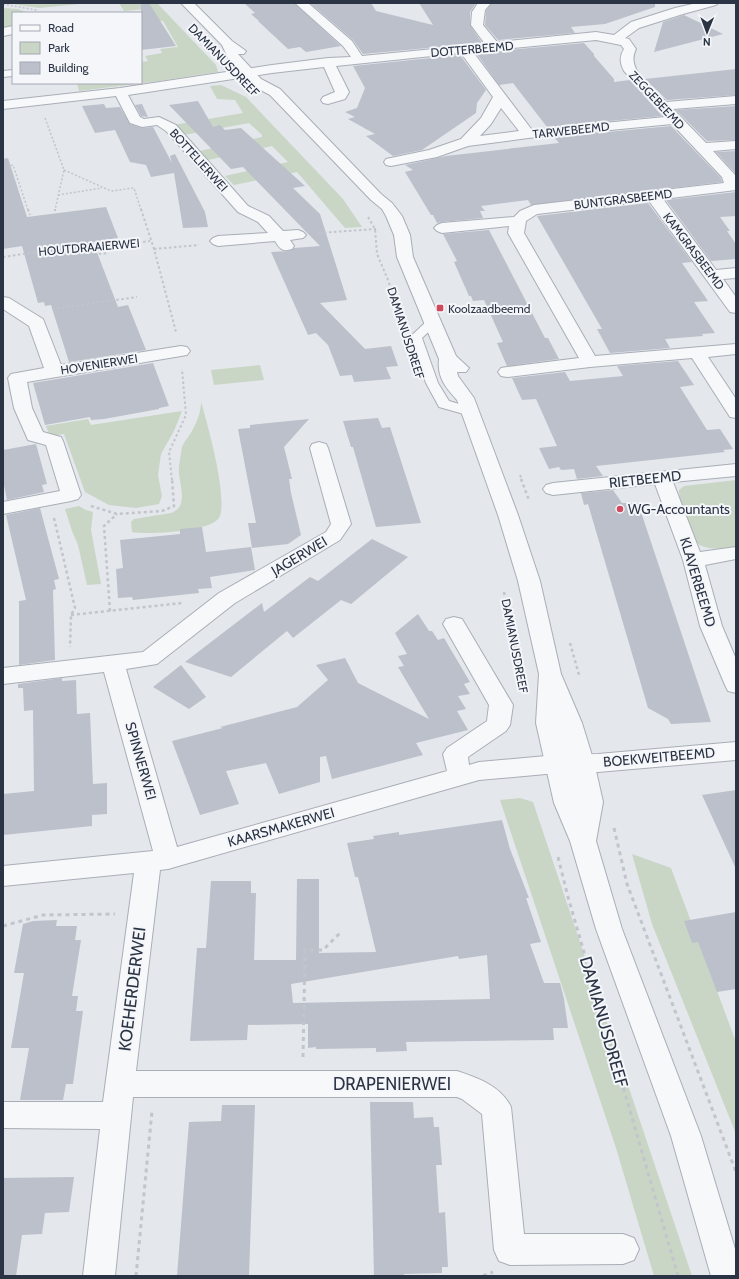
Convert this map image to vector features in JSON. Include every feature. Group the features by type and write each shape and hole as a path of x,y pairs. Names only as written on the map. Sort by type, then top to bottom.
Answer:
{"street":[{"name":"DAMIANUSDREEF","path":"187,3 228,44 244,53 272,80 275,92"},
{"path":"302,3 348,44 358,59"},
{"path":"485,3 482,4 477,13 477,25 494,47"},
{"path":"616,39 635,25 679,11 712,3"},
{"name":"DOTTERBEEMD","path":"3,105 39,101 60,93 120,92 248,72 328,62 596,36 616,39"},
{"name":"ZEGGEBEEMD","path":"616,39 625,42 630,48 626,57 627,66 633,75 729,176 734,186"},
{"name":"DAMIANUSDREEF","path":"228,44 232,55 256,82 275,92 376,197 378,212 388,237 406,257 448,359 446,371 453,385 468,405 508,515 529,581 550,674 570,722 582,762 591,802 583,841"},
{"path":"464,49 528,134"},
{"path":"328,62 342,92 340,96 328,100"},
{"name":"BOTTELIERWEI","path":"120,92 135,120 142,123 159,121 171,128 239,224 257,214 270,224 282,241"},
{"name":"TARWEBEEMD","path":"466,142 487,122 500,97"},
{"path":"662,106 736,100"},
{"name":"TARWEBEEMD","path":"391,162 432,154 466,142 528,134 676,120"},
{"path":"702,148 736,145"},
{"name":"BUNTGRASBEEMD","path":"442,228 518,221 524,214 534,210 734,186"},
{"name":"KAMGRASBEEMD","path":"652,195 736,308"},
{"path":"518,221 516,233 590,362"},
{"path":"218,241 239,224 282,241 298,235"},
{"path":"712,275 736,272"},
{"path":"3,302 37,323 54,371"},
{"path":"3,323 20,313"},
{"path":"507,372 590,362 736,349"},
{"name":"HOVENIERWEI","path":"71,495 54,441 35,436 23,408 17,378 181,350"},
{"path":"697,352 736,413"},
{"name":"JAGERWEI","path":"3,676 149,659 227,598 333,536 341,524 319,448"},
{"name":"RIETBEEMD","path":"553,489 736,470"},
{"name":"KLAVERBEEMD","path":"662,478 693,560 711,626 736,685"},
{"path":"3,508 71,495"},
{"path":"693,560 736,553"},
{"path":"454,624 501,704 498,725 455,754 460,777"},
{"name":"SPINNERWEI","path":"113,664 158,861"},
{"name":"DAMIANUSDREEF","path":"550,674 548,723 566,803 583,841 609,929 686,1136 727,1276"},
{"name":"BOEKWEITBEEMD","path":"557,764 582,762 598,763 736,751"},
{"name":"KAARSMAKERWEI","path":"3,876 158,861 479,771 557,764"},
{"name":"KOEHERDERWEI","path":"99,1276 120,1084 158,861"},
{"name":"DRAPENIERWEI","path":"120,1084 457,1084 472,1089 496,1106 510,1250 623,1249"},
{"path":"3,1115 117,1116"}],"lane":[{"name":"DAMIANUSDREEF","path":"433,322 416,337 432,383 444,404 468,405"}],"path":[{"path":"18,6 22,3"},
{"path":"3,4 36,10 37,12"},
{"path":"39,101 64,170 55,211"},
{"path":"3,167 13,165 30,215"},
{"path":"64,170 111,191 134,188 150,241 154,249 181,350 186,415 169,452 174,506 162,512 117,514 77,503 71,495"},
{"path":"58,195 103,188"},
{"name":"DAMIANUSDREEF","path":"367,216 375,229 378,254 404,328"},
{"path":"298,235 375,229"},
{"name":"HOUTDRAAIERWEI","path":"3,257 84,245 85,250 150,241"},
{"path":"154,249 212,244 218,241"},
{"path":"98,248 100,254 108,253"},
{"path":"20,313 137,298"},
{"path":"50,500 76,608 71,615 70,668"},
{"path":"110,611 104,526 117,514"},
{"name":"DAMIANUSDREEF","path":"504,592 523,688"},
{"path":"71,615 227,598"},
{"path":"613,824 627,884 736,1172"},
{"name":"DAMIANUSDREEF","path":"557,854 568,897 678,1276"},
{"path":"3,926 42,915 115,914"},
{"path":"303,1083 305,950 323,950 342,931"},
{"path":"136,1276 155,1083"}],"green space":[{"path":"6,3 90,3 39,8"},
{"path":"119,3 157,3 216,65 218,72 142,83 142,62 148,61 145,56 162,53 160,49 178,47 163,21 158,21 145,9 124,11"},
{"path":"3,8 18,9 26,12 12,12 12,26 3,29"},
{"path":"77,84 135,84 79,91"},
{"path":"221,85 246,97 343,199 362,227 345,228 297,172 234,185 225,176 288,162 272,146 208,160 200,151 262,137 262,135 249,123 184,135 173,125 243,113 235,100 217,99 210,86"},
{"path":"260,365 264,380 214,385 211,370"},
{"path":"201,402 219,477 221,493 220,516 206,526 194,529 151,533 132,532 131,522 134,519 171,513 177,510 180,505 182,492 179,466 182,447 197,421"},
{"path":"182,411 174,431 161,454 158,475 162,496 159,504 136,508 109,505 85,492 64,434 50,436 46,426 88,419 91,425"},
{"path":"736,480 736,547 704,547 697,543 694,539 688,525 679,490 684,486"},
{"path":"79,506 93,512 91,530 101,584 87,585 78,545 65,509"},
{"path":"520,798 533,802 692,1276 654,1276 616,1148 500,800"},
{"path":"632,854 671,868 736,1042 736,1134 652,924"}],"building":[{"path":"141,3 149,3 176,46 142,50"},
{"path":"244,3 294,3 341,46 306,52 300,47 288,49 251,14 255,13"},
{"path":"310,3 371,3 376,11 433,25 419,3 476,3 470,12 470,25 482,43 363,54 353,40"},
{"path":"492,3 655,3 655,7 605,24 571,27 575,33 498,40 485,25 486,11"},
{"path":"684,15 723,34 654,52 663,22"},
{"path":"584,43 614,79 614,82 630,80 662,116 547,127 513,83 499,85 476,53"},
{"path":"460,55 486,90 477,103 476,113 422,150 393,156 366,136 375,134 348,119 355,117 345,112 357,108 365,88 353,66"},
{"path":"736,69 736,95 667,100 645,79"},
{"path":"198,101 213,127 220,125 225,130 241,128 305,186 293,188 320,214 347,300 320,303 365,349 391,346 398,366 386,367 391,379 354,382 352,375 340,376 328,345 316,333 308,335 271,252 320,246 243,167 231,169 169,105"},
{"path":"104,104 106,108 120,107 130,124 142,128 153,127 172,163 170,156 175,154 205,212 208,227 183,228 174,173 151,177 146,165 130,162 115,130 95,133 82,106"},
{"path":"142,104 148,117 141,116 135,105"},
{"path":"736,106 736,140 707,141 676,110"},
{"path":"671,126 721,178 722,182 531,205 528,200 481,206 485,211 480,211 483,218 437,223 405,172 413,170 405,165 446,156 559,143 554,137"},
{"path":"736,151 736,174 716,152"},
{"path":"8,158 27,217 106,207 118,238 93,242 118,307 128,305 146,350 69,362 51,305 45,306 44,302 38,303 22,246 3,249 3,159"},
{"path":"736,192 736,216 720,217 730,231 727,231 736,244 736,259 711,261 666,200"},
{"path":"648,203 692,262 682,263 708,301 694,302 715,333 702,334 703,336 665,339 670,348 610,353 597,329 602,329 537,216"},
{"path":"489,230 545,338 548,338 559,359 507,366 497,343 503,342 484,300 473,301 471,296 469,296 454,262 457,261 443,234"},
{"path":"678,361 694,385 680,387 707,430 720,429 733,449 723,450 725,452 596,466 603,476 577,479 574,469 561,470 559,467 549,469 539,448 557,446 536,399 522,400 512,378 565,372 570,381 623,376 617,366"},
{"path":"153,363 169,406 104,419 91,420 90,417 45,425 33,383"},
{"path":"378,418 382,428 390,427 421,523 376,527 353,447 351,447 343,421"},
{"path":"309,419 284,447 292,479 289,479 291,493 301,535 288,544 252,548 248,523 256,523 238,429 250,428 250,425"},
{"path":"36,444 47,484 42,485 44,492 7,500 3,480 3,450"},
{"path":"613,490 622,503 638,503 711,722 671,724 668,719 648,708 588,504 584,505 581,493"},
{"path":"40,508 59,579 54,580 56,589 53,590 55,660 19,665 19,601 26,600 6,515"},
{"path":"202,527 206,552 251,547 255,570 210,577 212,588 198,589 199,593 133,600 132,597 118,598 116,569 123,568 120,540 180,534 180,529"},
{"path":"372,539 408,557 351,604 341,600 293,638 287,631 231,677 185,662 262,603 264,612 310,577 318,581"},
{"path":"418,614 429,631 432,631 438,640 444,638 470,682 464,684 470,694 458,696 466,709 457,711 468,730 416,743 423,755 332,779 326,756 320,757 320,782 279,794 266,763 226,771 239,804 200,815 172,741 297,707 328,680 316,665 345,658 358,683 429,719 398,667 404,666 398,656 407,654 395,633"},
{"path":"181,665 206,697 189,709 153,687"},
{"path":"62,678 62,681 76,680 77,714 90,713 93,784 107,783 107,814 92,815 92,826 3,835 3,794 34,791 33,710 24,711 23,688 18,688 18,684"},
{"path":"736,790 736,869 702,795"},
{"path":"502,820 510,849 529,898 526,898 541,942 530,944 544,983 560,983 568,1028 553,1028 554,1040 406,1042 407,1051 376,1052 376,1048 308,1048 308,1024 248,1025 247,1040 190,1041 197,948 206,948 211,881 251,881 251,893 256,893 254,960 296,960 297,879 319,879 319,953 376,952 358,877 355,877 347,843 374,839 373,836 399,832 399,835","holes":["487,955 490,999 293,1003 291,984 458,956 459,959"]},
{"path":"736,912 736,989 717,992 698,942 692,943 684,921"},
{"path":"57,920 56,926 77,926 75,940 81,940 72,996 78,996 76,1011 83,1011 73,1084 66,1084 63,1100 20,1100 29,1048 11,1048 24,973 14,973 23,924 33,921"},
{"path":"370,1102 413,1102 414,1118 433,1117 434,1127 439,1127 442,1165 436,1165 439,1213 445,1212 448,1267 442,1267 442,1273 404,1274 404,1276 374,1276"},
{"path":"222,1105 255,1105 249,1276 177,1276 189,1122 221,1121"},
{"path":"74,1177 69,1212 45,1213 42,1234 22,1235 16,1276 3,1276 3,1178"}],"place":[{"name":"Koolzaadbeemd","path":"440,308"},
{"name":"WG-Accountants","path":"620,509"}]}
